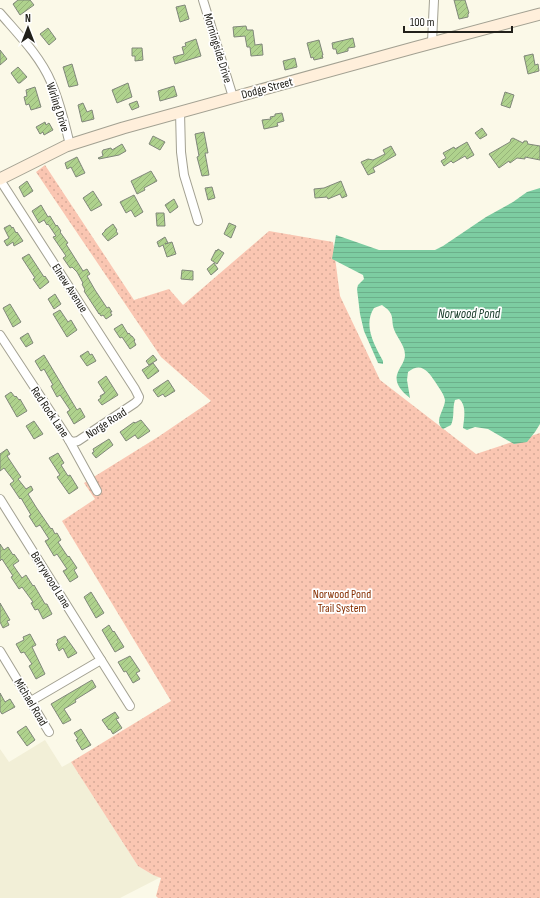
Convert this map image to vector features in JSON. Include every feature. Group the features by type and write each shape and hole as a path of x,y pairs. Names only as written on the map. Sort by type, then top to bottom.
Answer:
{"main road":[{"name":"Dodge Street","path":"0,179 70,145 123,128 432,42 540,14"}],"street":[{"name":"Morningside Drive","path":"203,0 233,97"},
{"path":"432,42 434,0"},
{"name":"Wirling Drive","path":"0,12 38,58 51,82 61,107 70,145"},
{"path":"180,112 181,152 184,175 198,221"},
{"name":"Elnew Avenue","path":"0,179 139,397"},
{"name":"Red Rock Lane","path":"0,335 69,440 97,491"},
{"name":"Norge Road","path":"69,440 73,442 78,441 129,408 138,400 139,397"},
{"name":"Berrywood Lane","path":"0,499 130,706"},
{"name":"Michael Road","path":"0,651 49,732"},
{"path":"31,701 101,660"}],"shaded area":[{"path":"45,740 62,767 71,762 138,866 153,875 161,877 120,898 0,898 0,749 9,762"}],"green space":[{"name":"Norwood Pond Trail System","path":"45,165 134,300 169,289 183,305 269,231 333,242 340,296 380,380 476,454 540,433 540,898 158,898 156,896 161,878 138,866 71,762 171,701 62,521 95,499 84,483 158,437 211,401 161,357 36,172"}],"water":[{"name":"Norwood Pond","path":"540,188 540,424 527,442 514,444 488,429 475,427 467,430 463,428 464,408 459,399 455,400 451,425 443,429 440,426 439,419 445,404 445,400 443,393 428,372 421,368 417,368 408,372 407,380 410,398 404,393 397,383 398,372 404,359 405,351 394,330 391,315 382,305 374,308 370,321 373,341 383,361 383,364 378,363 364,331 360,314 357,289 358,285 364,279 363,275 332,259 336,235 379,250 435,250 527,192"}],"building":[{"path":"18,0 30,0 34,5 20,15 13,4"},
{"path":"454,0 465,0 469,13 468,17 459,19"},
{"path":"185,5 189,19 180,22 176,7"},
{"path":"246,26 247,30 253,30 255,45 262,44 263,55 251,56 250,47 247,47 245,36 234,37 233,27"},
{"path":"48,28 56,39 49,45 40,34"},
{"path":"353,38 355,47 348,48 348,51 337,54 336,49 333,49 332,43"},
{"path":"196,39 201,56 175,64 173,57 184,54 182,47 186,46 185,43"},
{"path":"319,40 323,58 314,60 313,57 311,58 307,43"},
{"path":"132,48 142,48 143,60 135,61 135,56 132,56"},
{"path":"0,50 7,59 0,65"},
{"path":"533,54 535,65 538,64 539,71 528,74 524,56"},
{"path":"295,58 297,67 285,70 283,61"},
{"path":"72,64 78,85 69,87 63,67"},
{"path":"18,67 27,77 20,83 18,83 11,73"},
{"path":"128,83 132,97 117,103 112,90"},
{"path":"174,86 177,96 160,101 158,91"},
{"path":"35,87 41,107 31,110 29,104 26,105 24,97 27,96 26,90"},
{"path":"505,92 514,95 510,108 501,105"},
{"path":"137,101 139,107 132,110 129,104"},
{"path":"83,103 87,112 92,110 94,119 82,122 78,105"},
{"path":"282,113 284,121 277,123 278,126 264,129 262,120 271,119 270,117 275,116 275,114"},
{"path":"45,122 46,125 49,123 53,130 44,135 43,132 40,134 36,127"},
{"path":"482,128 487,135 480,139 475,133"},
{"path":"204,132 208,153 205,153 209,175 202,176 197,157 199,156 195,134"},
{"path":"153,136 165,142 160,150 149,144"},
{"path":"513,138 523,143 524,141 527,141 528,144 540,146 540,160 525,157 525,159 517,158 510,163 509,161 499,168 489,154 510,142"},
{"path":"467,142 474,155 467,159 465,156 453,163 451,161 444,166 441,161 446,158 443,153 454,147 455,149"},
{"path":"122,144 126,151 119,155 98,158 103,156 103,150 111,148 112,150"},
{"path":"391,146 396,155 373,168 375,172 368,175 361,162 368,159 373,160 385,154 383,150"},
{"path":"77,157 85,173 76,177 71,167 67,169 65,163"},
{"path":"151,171 157,181 144,188 145,190 137,194 131,181"},
{"path":"27,181 33,191 24,197 19,187"},
{"path":"341,181 347,196 342,198 340,194 328,199 327,197 315,198 314,189 324,188"},
{"path":"212,187 215,198 208,200 205,188"},
{"path":"93,191 102,205 91,211 83,198"},
{"path":"134,195 143,212 135,217 131,210 126,213 120,202"},
{"path":"174,199 178,207 170,213 165,205"},
{"path":"41,205 48,217 50,216 61,231 60,232 68,243 66,244 83,271 87,269 90,274 87,276 95,290 107,308 109,307 112,312 110,312 112,315 106,319 103,315 101,316 99,314 84,291 83,283 77,272 72,267 70,268 63,258 66,256 53,237 56,236 48,224 47,225 44,220 39,223 32,211"},
{"path":"156,213 164,213 165,226 157,226"},
{"path":"229,223 236,226 231,238 224,234"},
{"path":"113,224 118,234 108,241 102,234"},
{"path":"10,225 23,241 14,246 13,242 7,246 4,241 9,238 4,228"},
{"path":"165,237 168,243 165,244 172,242 176,254 167,257 163,245 159,247 157,242"},
{"path":"218,249 224,253 217,264 211,260"},
{"path":"29,254 49,282 40,289 22,258"},
{"path":"214,263 218,269 211,275 207,269"},
{"path":"182,270 193,271 193,280 181,279"},
{"path":"55,294 61,304 54,309 48,299"},
{"path":"10,304 21,322 13,327 3,308"},
{"path":"60,310 68,322 71,320 77,330 67,337 53,314"},
{"path":"122,324 128,334 129,333 135,340 136,345 130,349 122,337 120,338 114,329"},
{"path":"28,333 33,343 26,347 20,338"},
{"path":"88,351 90,355 92,354 96,361 87,366 80,356"},
{"path":"44,355 77,410 80,408 85,417 74,424 67,412 70,410 60,395 57,397 51,386 53,385 44,369 41,371 35,361"},
{"path":"153,355 157,360 149,365 146,361"},
{"path":"153,363 159,371 148,379 142,370"},
{"path":"106,376 118,395 102,405 98,400 101,398 100,396 105,393 98,382"},
{"path":"168,380 175,391 165,397 163,394 158,397 153,390"},
{"path":"11,392 15,397 16,396 19,400 20,399 27,411 17,417 5,396"},
{"path":"141,420 150,431 138,439 135,435 126,441 120,432 134,422 135,423"},
{"path":"34,421 43,434 34,439 26,426"},
{"path":"109,439 113,445 96,458 92,453 94,452 93,449"},
{"path":"7,449 10,454 7,456 21,477 18,479 26,489 31,486 33,490 28,494 51,529 52,528 55,534 57,533 61,540 58,542 77,568 74,570 78,577 70,582 63,571 67,569 57,554 54,556 45,541 49,539 40,525 36,527 21,498 20,499 10,484 14,481 4,468 0,471 0,454"},
{"path":"58,453 64,463 61,465 68,476 70,475 78,488 69,494 57,477 60,475 49,458"},
{"path":"0,544 4,550 8,547 13,555 14,554 19,561 13,565 22,578 26,575 33,586 34,585 52,614 43,619 38,609 35,610 31,603 33,602 22,587 19,589 2,559 0,561"},
{"path":"91,592 104,613 96,618 84,597"},
{"path":"0,603 10,620 7,621 9,625 3,628 0,622"},
{"path":"109,625 124,647 115,652 102,630"},
{"path":"30,634 36,645 32,647 45,674 36,679 29,666 32,664 24,652 21,653 16,644 24,640 23,637"},
{"path":"65,636 77,653 68,658 63,648 59,651 56,644 58,642 57,640"},
{"path":"130,656 140,671 136,673 140,679 133,683 126,671 124,672 118,662"},
{"path":"92,680 96,687 64,709 71,720 63,724 51,704"},
{"path":"0,693 5,702 10,699 15,707 2,714 0,711"},
{"path":"115,712 119,718 116,719 122,728 113,734 102,720"},
{"path":"26,726 35,740 27,746 17,732"},
{"path":"81,729 91,745 82,750 74,733"}]}
